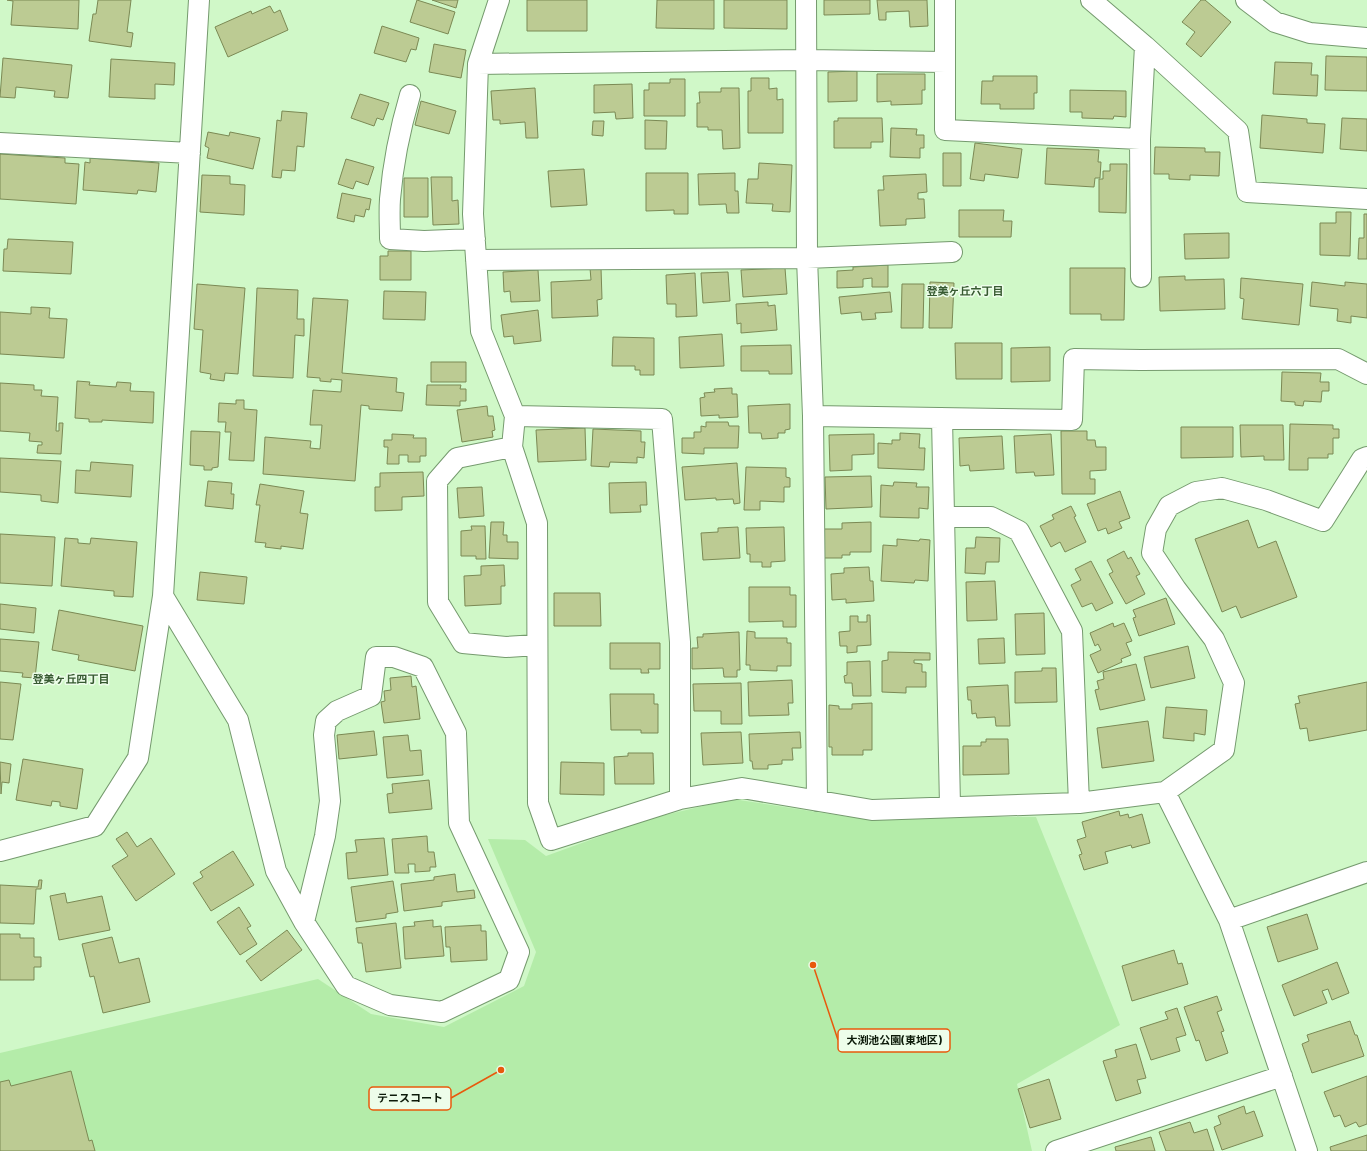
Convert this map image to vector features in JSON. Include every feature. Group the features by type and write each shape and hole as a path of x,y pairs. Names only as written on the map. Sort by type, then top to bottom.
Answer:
{"street":[{"path":"0,851 95,826 138,758 162,596 199,0"},
{"path":"499,0 478,64 473,214 481,331 515,416 512,447 537,522 538,803 551,840 680,799 742,788 872,810 950,806 1079,803 1165,792 1224,750 1234,683 1214,639 1176,589 1152,553 1156,530 1169,506 1196,492 1222,488 1266,500 1323,521 1365,461"},
{"path":"806,0 807,258 813,416 818,801"},
{"path":"945,0 945,130 1140,139"},
{"path":"1091,0 1145,46 1238,131 1247,192 1367,199"},
{"path":"1246,0 1275,22 1310,33 1367,38"},
{"path":"1141,277 1140,139 1145,46"},
{"path":"478,64 806,60 945,62"},
{"path":"410,95 401,123 394,157 390,200 390,239 424,241 475,239"},
{"path":"0,144 190,153"},
{"path":"476,260 807,258 952,252"},
{"path":"813,416 1072,420 1074,358 1141,360 1338,358 1367,374"},
{"path":"515,416 662,420 680,642 680,799"},
{"path":"942,418 950,806"},
{"path":"512,447 457,458 437,481 438,602 463,642 506,647 537,645"},
{"path":"944,517 991,517 1019,531 1072,631 1079,803"},
{"path":"162,596 238,720 276,871 304,922 346,986 390,1005 442,1012 509,980 519,952 458,823 456,733 424,667 394,657 376,657 371,696 337,711 326,721 324,735 330,801 325,836 304,922"},
{"path":"1165,792 1229,920 1308,1151"},
{"path":"1229,920 1367,872"},
{"path":"1056,1151 1282,1076"}],"green space":[{"path":"733,799 849,817 1036,817 1120,1025 1017,1084 1032,1151 0,1151 0,1053 318,979 371,1014 444,1027 524,986 536,952 488,839 525,840 546,856 648,819"}],"building":[{"path":"7,0 79,0 78,29 11,25 13,1"},
{"path":"98,0 131,0 127,32 133,33 131,47 89,41 93,14 96,14"},
{"path":"417,0 455,12 448,34 410,22"},
{"path":"432,0 458,0 456,8"},
{"path":"527,0 587,0 587,31 527,31"},
{"path":"657,0 714,0 714,29 656,28"},
{"path":"724,0 787,0 787,29 724,28"},
{"path":"824,0 870,0 870,14 824,15"},
{"path":"877,0 927,0 928,26 910,27 909,11 886,12 886,20 879,20"},
{"path":"1201,0 1205,0 1231,22 1201,57 1186,44 1195,32 1182,22"},
{"path":"270,6 274,13 280,10 288,30 228,57 215,27 251,11 252,14"},
{"path":"382,26 419,38 416,50 411,49 406,62 374,53"},
{"path":"434,44 466,50 461,78 429,72"},
{"path":"1326,56 1367,57 1367,91 1325,90"},
{"path":"3,58 72,65 68,98 54,97 55,91 16,87 15,98 0,97"},
{"path":"111,59 175,63 174,85 155,84 155,99 109,97"},
{"path":"1275,62 1312,63 1311,75 1318,75 1317,96 1273,94"},
{"path":"857,71 857,101 828,102 828,72"},
{"path":"877,74 925,74 925,90 922,90 922,104 891,105 891,101 877,102"},
{"path":"993,76 1037,76 1037,93 1034,93 1034,109 1000,109 1000,104 981,104 982,81 993,81"},
{"path":"751,78 769,78 769,89 777,88 777,100 783,99 783,133 748,133 748,91 751,91"},
{"path":"670,79 685,79 685,116 644,116 644,90 649,90 649,83 670,83"},
{"path":"632,84 633,118 616,119 615,112 594,113 594,85"},
{"path":"535,88 538,138 526,138 525,122 500,124 500,120 493,120 491,91"},
{"path":"721,88 739,88 740,148 723,149 722,130 708,130 708,127 697,127 697,103 700,103 699,92 721,92"},
{"path":"1070,90 1126,91 1126,117 1114,116 1113,119 1082,118 1082,112 1070,112"},
{"path":"360,94 389,103 383,120 377,118 374,126 351,118"},
{"path":"421,101 456,111 449,134 415,125"},
{"path":"282,111 307,113 304,147 297,146 295,171 282,170 281,178 272,177 277,120 281,121"},
{"path":"1262,115 1307,119 1307,123 1325,124 1323,153 1260,148"},
{"path":"838,118 882,118 883,142 871,142 871,148 834,148 834,121 838,121"},
{"path":"1342,118 1367,119 1367,151 1340,149"},
{"path":"645,120 667,121 666,149 645,149"},
{"path":"593,121 604,121 603,136 592,135"},
{"path":"891,128 917,129 916,135 924,135 924,148 920,148 920,158 890,157"},
{"path":"208,132 229,136 230,132 260,138 253,169 207,158 209,148 205,146"},
{"path":"975,143 1022,149 1018,178 985,174 984,181 970,179"},
{"path":"1155,147 1205,148 1205,152 1220,152 1219,176 1190,175 1190,180 1169,179 1169,174 1154,174"},
{"path":"1047,148 1099,150 1098,162 1101,162 1100,178 1095,178 1094,187 1045,184"},
{"path":"943,153 961,153 961,186 943,186"},
{"path":"0,154 65,158 65,163 79,164 76,204 0,199"},
{"path":"90,158 159,163 156,192 138,190 137,194 83,190 85,162 90,163"},
{"path":"346,159 374,167 368,185 356,181 353,189 338,184"},
{"path":"759,163 792,165 790,212 772,211 773,204 746,203 748,179 758,179"},
{"path":"1110,164 1127,164 1126,213 1099,212 1099,179 1103,179 1103,171 1110,171"},
{"path":"584,169 587,205 551,207 548,171"},
{"path":"646,173 688,173 688,214 674,214 674,210 646,211"},
{"path":"735,173 735,191 738,191 739,213 727,213 726,204 699,205 698,174"},
{"path":"926,174 927,192 918,193 918,199 924,199 925,218 906,219 906,225 880,226 878,190 884,190 883,176"},
{"path":"202,175 230,176 230,184 245,185 244,215 200,212"},
{"path":"431,177 452,177 452,201 458,200 459,224 433,225"},
{"path":"404,178 428,178 428,217 404,217"},
{"path":"342,193 371,199 369,210 366,209 364,217 355,215 354,222 337,218"},
{"path":"959,210 1004,210 1003,221 1012,221 1011,237 959,237"},
{"path":"1336,212 1351,212 1350,256 1320,255 1320,223 1336,223"},
{"path":"1364,214 1367,214 1367,259 1358,259 1359,238 1364,238"},
{"path":"1229,233 1229,258 1185,259 1184,234"},
{"path":"8,239 73,242 71,274 3,271 4,249 7,249"},
{"path":"388,251 411,251 411,280 380,280 380,256 388,256"},
{"path":"888,265 888,287 872,287 872,278 863,279 863,287 837,288 837,271 853,270 853,267"},
{"path":"590,268 601,268 602,299 597,300 598,316 552,318 551,282 591,280"},
{"path":"785,268 787,294 743,297 741,270"},
{"path":"1070,268 1125,268 1124,320 1101,320 1101,314 1070,314"},
{"path":"538,270 540,301 511,302 510,291 504,292 503,272"},
{"path":"728,272 730,301 703,303 701,273"},
{"path":"695,273 697,316 676,317 676,304 667,304 666,275"},
{"path":"1185,276 1185,280 1224,279 1225,309 1160,311 1159,277"},
{"path":"1241,278 1303,284 1299,325 1242,319 1244,299 1240,298"},
{"path":"930,282 954,283 952,328 929,328"},
{"path":"1312,282 1345,286 1345,282 1367,284 1367,318 1351,316 1351,323 1337,321 1338,309 1310,306"},
{"path":"197,284 245,288 238,374 225,373 224,381 210,379 211,374 200,372 203,330 194,329"},
{"path":"902,284 924,284 923,328 901,328"},
{"path":"257,288 298,290 297,319 304,319 304,336 295,335 293,378 253,376"},
{"path":"384,291 426,292 425,320 383,319"},
{"path":"890,292 892,312 875,313 876,319 862,320 861,312 841,314 839,297"},
{"path":"313,298 348,300 342,373 397,378 396,392 404,393 402,411 369,409 369,406 361,405 355,481 263,474 265,437 311,441 310,448 320,449 322,425 310,425 313,390 341,392 342,380 331,379 331,382 320,381 320,378 307,377"},
{"path":"768,302 768,306 775,305 777,330 741,333 741,323 737,324 736,304"},
{"path":"31,307 50,308 49,318 67,319 64,358 0,354 0,312 31,314"},
{"path":"538,310 541,341 514,344 513,336 504,337 501,315"},
{"path":"722,334 724,366 680,368 679,337"},
{"path":"613,337 654,338 654,375 640,375 640,370 635,370 635,366 612,366"},
{"path":"955,343 1002,343 1002,379 956,379"},
{"path":"791,345 792,374 769,374 769,371 741,371 741,346"},
{"path":"1050,347 1050,381 1011,382 1011,348"},
{"path":"431,362 466,362 466,382 431,382"},
{"path":"1282,372 1321,373 1320,382 1329,382 1329,391 1322,391 1321,402 1304,401 1303,406 1295,405 1295,402 1281,401"},
{"path":"77,381 90,382 89,385 116,387 117,382 131,383 130,391 154,392 153,423 102,420 102,422 89,422 89,419 75,418"},
{"path":"0,383 34,385 34,390 42,390 41,396 58,397 56,431 59,431 59,423 63,423 61,454 37,453 38,445 42,445 42,442 29,441 30,433 0,431"},
{"path":"427,385 461,385 460,389 466,389 466,401 460,401 460,406 426,405"},
{"path":"732,388 732,394 737,394 738,417 719,418 719,415 701,416 700,398 705,397 704,393 715,392 714,389"},
{"path":"236,400 244,400 244,409 257,410 254,461 229,460 231,432 225,432 226,422 218,422 219,403 236,404"},
{"path":"790,404 790,429 785,430 785,433 778,433 778,438 762,439 761,433 749,433 748,406"},
{"path":"487,406 488,416 493,416 495,430 492,431 493,437 462,442 457,410"},
{"path":"706,422 728,422 729,426 739,426 738,448 704,448 704,454 682,453 682,438 694,438 694,432 701,432 701,426 706,427"},
{"path":"1290,424 1333,425 1333,429 1339,429 1339,438 1333,438 1333,454 1328,454 1328,458 1308,458 1308,470 1289,470"},
{"path":"1240,425 1283,425 1284,460 1264,460 1264,456 1241,457"},
{"path":"1181,427 1233,427 1233,457 1181,458"},
{"path":"585,428 586,460 538,462 536,430"},
{"path":"593,429 641,431 641,442 645,442 644,458 637,457 637,463 610,462 609,467 591,466"},
{"path":"191,431 220,432 218,467 212,468 212,470 204,470 204,466 190,465"},
{"path":"1061,431 1087,431 1087,440 1095,440 1096,447 1106,447 1106,470 1090,471 1090,479 1095,479 1095,494 1062,494"},
{"path":"900,433 920,434 919,448 925,448 924,470 878,468 878,443 892,444 892,440 900,440"},
{"path":"392,434 414,435 413,438 426,438 426,456 420,456 420,462 408,462 408,455 399,455 399,464 387,464 388,447 384,447 384,440 392,440"},
{"path":"874,434 874,454 852,455 852,470 830,471 829,435"},
{"path":"1051,434 1054,475 1035,476 1034,472 1016,473 1014,436"},
{"path":"1002,436 1004,469 970,471 969,465 960,466 959,438"},
{"path":"0,458 61,461 58,503 41,501 41,495 0,492"},
{"path":"91,462 133,465 131,497 75,493 76,470 90,471"},
{"path":"737,463 740,503 734,504 733,499 716,500 716,498 685,500 682,467"},
{"path":"746,467 786,468 786,477 790,478 790,487 784,487 784,502 760,501 760,510 744,510"},
{"path":"423,472 424,496 402,497 402,510 375,511 375,487 380,487 380,473"},
{"path":"871,476 872,507 826,509 825,477"},
{"path":"208,481 232,483 231,494 234,494 233,509 205,506"},
{"path":"646,482 647,505 640,505 641,512 610,513 609,483"},
{"path":"894,482 917,483 916,487 929,487 928,509 919,508 919,518 880,517 881,485 893,486"},
{"path":"260,484 304,491 300,513 308,514 303,549 281,546 281,549 265,547 266,543 255,542 260,505 256,505"},
{"path":"482,487 484,516 459,518 457,488"},
{"path":"1120,491 1130,518 1119,522 1122,528 1108,534 1106,528 1098,531 1087,504"},
{"path":"1071,506 1076,516 1074,517 1086,542 1065,552 1060,542 1051,547 1040,526 1054,519 1052,515"},
{"path":"1248,520 1258,548 1276,541 1297,597 1241,618 1236,606 1222,612 1195,539"},
{"path":"491,522 504,522 503,535 507,535 507,542 518,542 518,559 489,558"},
{"path":"871,522 871,552 850,552 850,555 842,555 842,558 823,558 822,529 842,529 842,523"},
{"path":"471,526 485,526 486,559 476,559 476,556 461,556 461,531 472,530"},
{"path":"738,527 740,558 703,560 701,533 718,532 718,528"},
{"path":"784,527 785,561 771,562 771,567 762,567 762,562 750,562 750,554 747,554 746,528"},
{"path":"0,534 55,537 52,586 0,583"},
{"path":"976,537 1000,538 999,562 986,562 985,574 965,573 966,548 975,548"},
{"path":"65,538 78,539 78,543 90,544 91,538 137,542 133,597 114,596 114,591 61,586"},
{"path":"897,539 919,541 920,539 930,540 928,581 915,580 914,583 881,581 883,545 897,546"},
{"path":"1124,551 1128,559 1131,557 1140,574 1136,576 1145,594 1126,604 1109,574 1113,572 1107,560"},
{"path":"1091,561 1113,603 1096,611 1092,603 1082,607 1071,585 1081,580 1075,569"},
{"path":"504,565 505,586 501,586 501,604 465,606 464,576 481,575 481,566"},
{"path":"869,567 870,581 873,581 874,601 846,603 846,599 832,600 831,574 844,573 844,568"},
{"path":"200,572 247,577 244,604 197,600"},
{"path":"995,581 997,620 967,621 966,582"},
{"path":"749,587 790,587 790,595 796,595 796,627 783,627 783,621 749,622"},
{"path":"554,593 600,593 601,626 554,626"},
{"path":"1166,598 1175,624 1139,636 1133,618 1136,617 1133,610"},
{"path":"0,604 36,608 34,633 0,629"},
{"path":"59,610 143,626 135,671 78,660 79,655 52,650"},
{"path":"1044,613 1045,654 1016,655 1015,614"},
{"path":"867,615 870,615 871,645 857,646 857,652 847,653 847,646 840,646 839,632 850,631 850,616 858,616 858,622 867,622"},
{"path":"1113,623 1114,627 1124,623 1132,641 1126,643 1131,655 1121,659 1122,662 1098,673 1090,655 1101,650 1098,644 1095,646 1090,633"},
{"path":"747,631 755,632 755,638 787,638 787,643 791,643 791,666 777,666 777,671 750,670 750,665 746,665"},
{"path":"739,632 740,670 737,670 737,677 724,677 723,668 692,669 692,648 698,648 697,637 703,637 703,634"},
{"path":"1004,638 1005,663 979,664 978,639"},
{"path":"0,639 39,642 35,678 22,677 23,673 0,671"},
{"path":"610,643 660,643 660,669 648,669 649,673 641,673 641,669 610,669"},
{"path":"1188,646 1195,678 1151,688 1144,657"},
{"path":"888,652 930,653 930,660 914,660 914,663 922,664 922,672 926,672 926,687 906,687 906,693 882,692 882,661 888,660"},
{"path":"870,661 871,696 853,696 852,683 845,683 844,676 847,675 847,662"},
{"path":"1136,664 1145,700 1100,710 1095,690 1099,689 1097,681 1104,679 1103,672"},
{"path":"1042,668 1056,668 1057,702 1015,703 1015,672 1042,671"},
{"path":"411,676 412,687 416,686 420,719 384,723 381,702 385,701 384,691 391,690 390,678"},
{"path":"792,680 793,703 788,703 789,715 749,716 748,682"},
{"path":"0,682 21,684 13,740 0,739"},
{"path":"1367,682 1367,730 1309,741 1307,728 1300,729 1295,704 1300,703 1298,696"},
{"path":"741,683 742,724 721,724 721,711 694,711 693,684"},
{"path":"1008,685 1010,726 996,726 995,717 977,718 976,713 972,714 971,700 968,700 967,687"},
{"path":"610,694 654,694 654,704 658,704 658,733 641,733 641,730 611,730"},
{"path":"872,703 872,750 863,750 863,755 832,755 832,747 829,747 829,705 839,706 839,709 852,709 852,704"},
{"path":"1166,707 1207,710 1205,735 1194,733 1194,741 1163,738"},
{"path":"1148,721 1154,761 1102,768 1097,728"},
{"path":"374,731 377,755 339,759 337,735"},
{"path":"741,732 743,763 703,765 701,733"},
{"path":"800,732 801,748 792,748 793,760 782,760 782,764 768,765 768,769 753,769 752,761 750,761 749,734"},
{"path":"408,735 410,751 421,750 423,775 387,778 383,737"},
{"path":"986,739 1008,739 1009,774 963,775 963,746 981,746 981,742 986,742"},
{"path":"628,753 653,753 654,784 615,784 614,757 628,756"},
{"path":"23,759 83,769 77,809 60,806 60,802 52,801 51,806 16,800"},
{"path":"0,762 11,764 9,783 2,782 1,794"},
{"path":"561,762 604,763 604,795 560,794"},
{"path":"429,780 432,809 389,813 387,794 393,793 392,784"},
{"path":"1119,811 1120,816 1128,814 1129,818 1142,814 1150,843 1132,848 1131,845 1105,852 1108,863 1084,870 1079,855 1082,854 1077,840 1086,837 1082,822"},
{"path":"127,832 137,847 151,838 175,874 136,901 112,866 128,856 116,839"},
{"path":"427,836 428,852 434,852 436,867 430,867 430,871 415,872 415,864 408,864 409,873 395,873 392,839"},
{"path":"384,838 388,875 348,879 346,853 357,852 355,840"},
{"path":"233,851 254,885 211,911 193,883 203,877 200,872"},
{"path":"455,874 457,892 474,890 475,898 442,902 442,906 404,911 401,884 434,880 434,877"},
{"path":"39,880 42,880 41,889 36,889 34,924 0,923 0,885 38,887"},
{"path":"393,881 398,912 386,914 386,918 356,922 351,887"},
{"path":"65,893 67,903 102,896 110,930 59,940 50,896"},
{"path":"239,907 251,926 247,928 257,944 240,955 217,922"},
{"path":"1307,914 1318,949 1278,962 1267,927"},
{"path":"433,920 433,927 441,926 444,956 405,959 403,927 415,926 414,922"},
{"path":"396,923 401,968 366,972 362,943 358,943 356,928"},
{"path":"481,925 481,931 486,931 487,960 451,962 450,947 446,947 445,927"},
{"path":"287,930 302,950 261,981 246,961"},
{"path":"0,934 20,934 20,938 34,938 34,957 41,957 41,967 34,967 34,980 0,980"},
{"path":"112,937 119,963 139,958 150,1002 103,1013 94,976 90,977 82,944"},
{"path":"1174,950 1178,964 1182,963 1188,984 1132,1001 1122,966"},
{"path":"1337,962 1349,993 1332,1000 1328,989 1322,991 1327,1003 1294,1016 1282,985"},
{"path":"1217,996 1222,1010 1217,1012 1224,1031 1221,1032 1228,1053 1206,1061 1199,1040 1196,1041 1184,1007"},
{"path":"1177,1008 1186,1035 1176,1038 1180,1051 1151,1060 1140,1028 1168,1019 1165,1012"},
{"path":"1350,1021 1355,1035 1357,1035 1364,1056 1312,1073 1302,1044 1309,1041 1307,1035"},
{"path":"1136,1044 1146,1078 1137,1080 1141,1093 1116,1101 1103,1061 1117,1057 1115,1050"},
{"path":"71,1071 89,1141 92,1140 95,1151 0,1151 0,1082 9,1080 11,1086"},
{"path":"1367,1076 1367,1124 1359,1127 1356,1122 1345,1127 1340,1115 1334,1117 1324,1092"},
{"path":"1049,1079 1061,1119 1030,1128 1018,1089"},
{"path":"1244,1106 1246,1114 1254,1111 1263,1136 1222,1150 1214,1127 1221,1124 1218,1116"},
{"path":"1190,1122 1194,1133 1207,1129 1214,1151 1166,1151 1159,1132"},
{"path":"1367,1135 1367,1151 1331,1151 1330,1147"},
{"path":"1151,1137 1155,1151 1116,1151 1115,1147"}],"place":[{"name":"大渕池公園(東地区)","path":"813,965"},
{"name":"テニスコート","path":"501,1070"}],"district":[{"name":"登美ヶ丘六丁目","path":"965,290"},
{"name":"登美ヶ丘四丁目","path":"71,678"}]}
